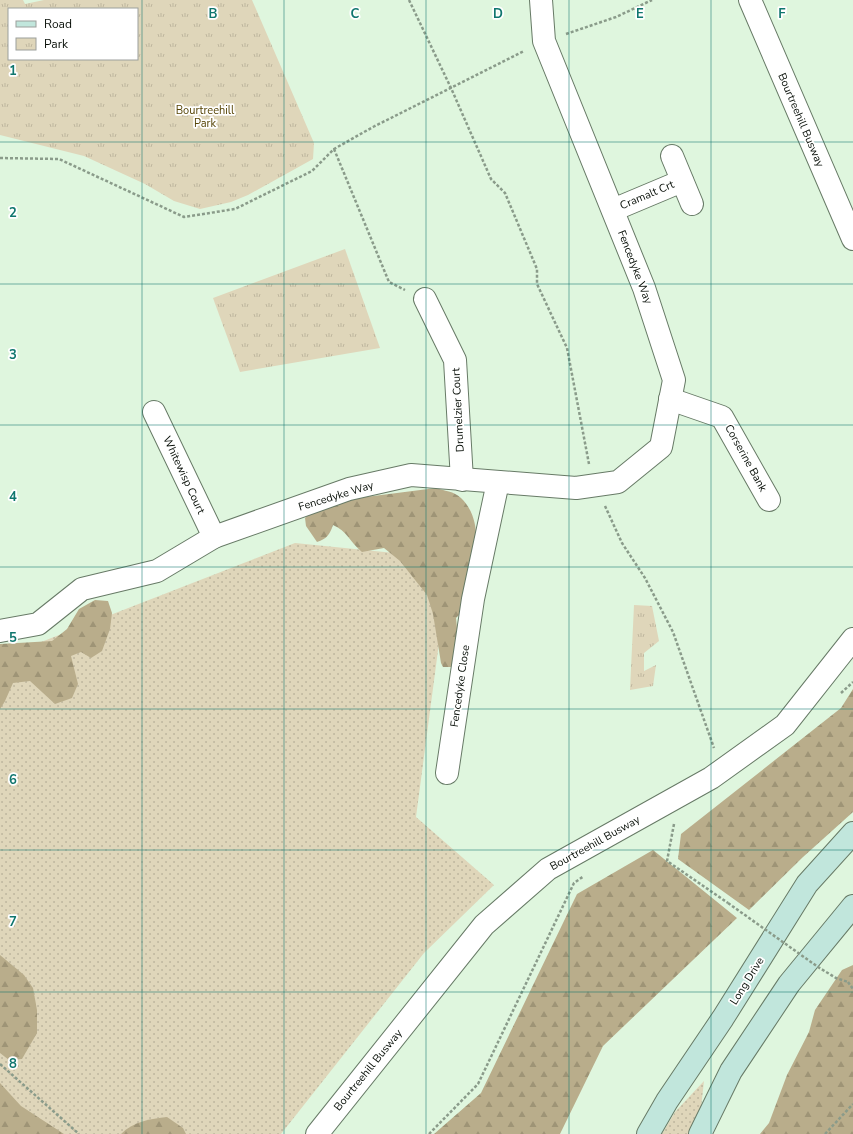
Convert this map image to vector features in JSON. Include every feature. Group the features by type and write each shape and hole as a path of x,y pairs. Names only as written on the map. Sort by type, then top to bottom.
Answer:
{"main road":[{"name":"Long Drive","path":"648,1134 667,1101 723,1018 807,884 853,834"},
{"path":"700,1134 731,1071 789,984 853,906"}],"street":[{"name":"Fencedyke Way","path":"0,631 38,624 82,589 157,571 214,537 348,489 411,475 462,480 586,487 618,482 661,447 674,380 644,288 544,41 541,0"},
{"name":"Bourtreehill Busway","path":"750,0 853,239"},
{"path":"672,156 692,204"},
{"name":"Cramalt Crt","path":"613,210 682,181"},
{"name":"Drumelzier Court","path":"426,299 455,360 462,480"},
{"name":"Corserine Bank","path":"670,399 722,417 770,500"},
{"name":"Whitewisp Court","path":"154,412 214,537"},
{"name":"Fencedyke Close","path":"447,773 472,599 498,482"},
{"name":"Bourtreehill Busway","path":"317,1134 484,925 548,869 711,778 785,725 853,639"}],"path":[{"path":"409,0 451,88 491,179 505,193 537,269 536,284 567,348 586,456 586,487 645,578 672,632 699,704 713,747 730,765"},
{"path":"0,158 59,159 184,217 235,209 312,171 334,150 372,127 544,41 616,17 652,0"},
{"path":"334,150 390,282 420,298 426,299"},
{"path":"835,698 853,682"},
{"path":"666,803 674,824 667,861 818,967 836,978 848,982 853,989"},
{"path":"667,828 680,819"},
{"path":"429,1134 478,1084 574,883 587,875"},
{"path":"0,1064 79,1134"},
{"path":"825,1134 853,1104"}],"green space":[{"name":"Bourtreehill Park","path":"0,0 23,0 25,4 44,0 252,0 314,143 313,159 248,195 231,202 200,209 174,201 145,184 84,156 0,135"},
{"path":"345,249 380,348 240,372 213,298"},
{"path":"436,488 452,493 461,498 470,509 475,523 476,552 464,610 456,618 458,638 452,667 443,667 441,663 433,614 427,595 400,561 384,548 362,552 342,530 333,525 328,536 317,542 306,526 305,518 311,512 350,499"},
{"path":"295,543 424,556 451,552 416,817 494,885 424,953 281,1134 0,1134 0,658"},
{"path":"95,600 108,601 112,613 110,629 102,651 91,658 81,652 71,656 78,684 72,698 55,704 30,681 13,683 0,709 0,644 52,641 67,629 79,609"},
{"path":"634,605 652,606 659,641 644,653 644,671 656,665 653,686 630,690"},
{"path":"853,689 853,812 803,857 749,910 678,859 681,834 841,708"},
{"path":"653,850 737,918 603,1046 560,1134 434,1134 481,1093 577,894"},
{"path":"0,955 24,975 33,988 37,1010 37,1033 22,1059 9,1060 0,1053"},
{"path":"853,965 853,1134 760,1134 769,1123 787,1075 809,1032 815,1010 842,970"},
{"path":"704,1081 701,1108 688,1134 662,1134 675,1112"},
{"path":"0,1083 21,1106 64,1134 0,1134"},
{"path":"167,1117 183,1128 186,1134 121,1134 137,1123"}]}
